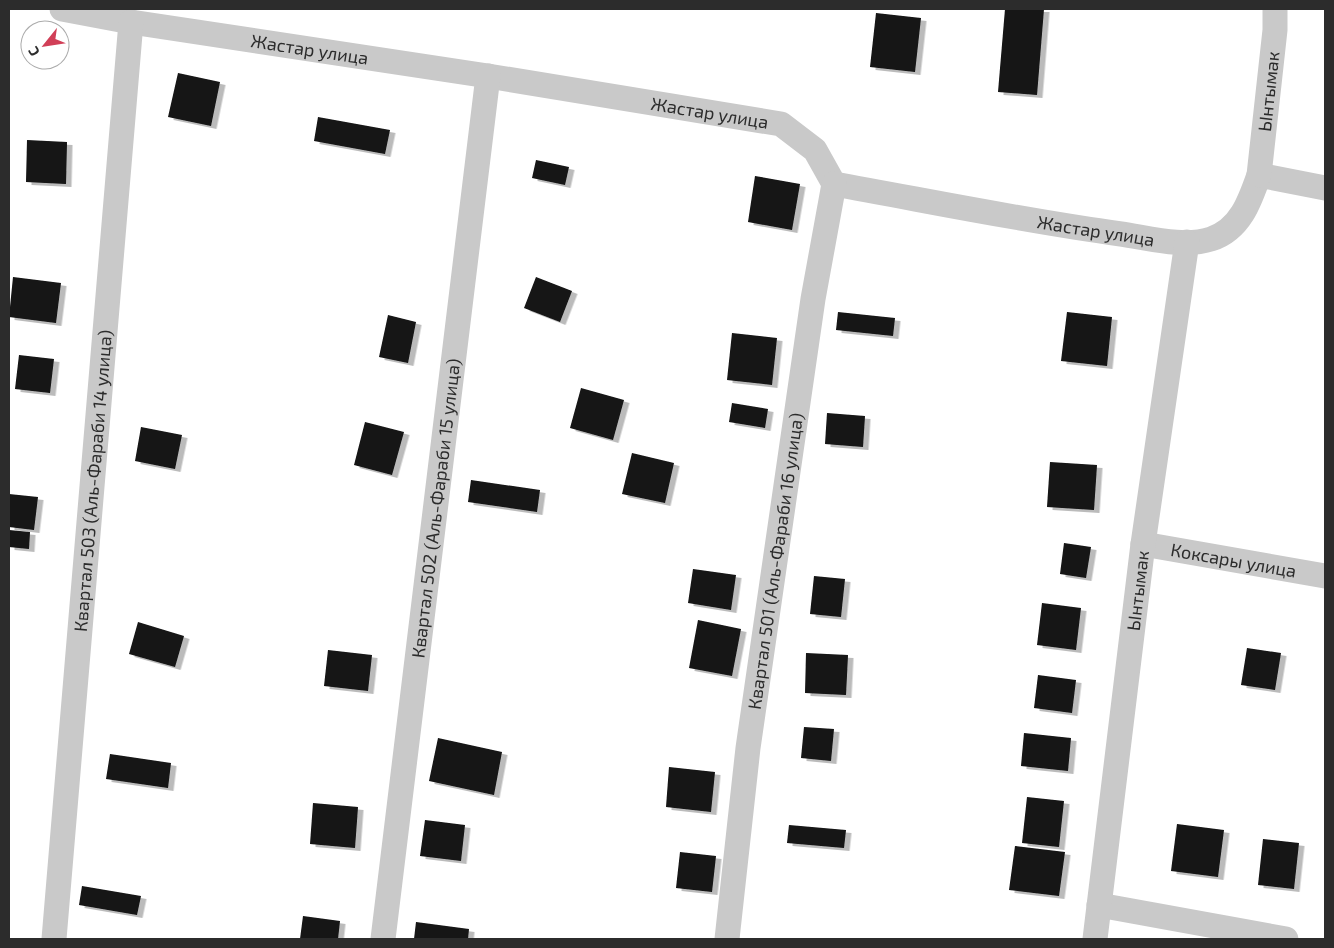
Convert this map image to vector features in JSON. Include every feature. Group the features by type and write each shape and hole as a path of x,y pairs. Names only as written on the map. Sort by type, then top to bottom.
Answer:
{"street":[{"name":"Жастар улица","path":"62,9 130,22 488,76 781,124 815,150 834,184 1075,228 1187,242 1213,239 1234,226 1248,206 1259,175"},
{"name":"Ынтымак","path":"1259,175 1275,30 1275,9"},
{"name":"Квартал 503 (Аль-Фараби 14 улица)","path":"54,939 130,22"},
{"name":"Квартал 502 (Аль-Фараби 15 улица)","path":"383,939 488,76"},
{"path":"1259,175 1325,188"},
{"name":"Квартал 501 (Аль-Фараби 16 улица)","path":"727,939 748,748 813,300 834,184"},
{"name":"Ынтымак","path":"1095,939 1143,544 1187,242"},
{"name":"Коксары улица","path":"1143,544 1325,576"},
{"path":"1099,905 1286,939"}],"building":[{"path":"1005,9 1044,9 1037,95 998,92"},
{"path":"876,13 921,18 915,72 870,67"},
{"path":"178,73 220,82 211,126 168,117"},
{"path":"318,117 390,130 385,154 314,141"},
{"path":"27,140 67,142 66,184 26,182"},
{"path":"536,160 569,167 565,185 532,178"},
{"path":"755,176 800,184 792,230 748,222"},
{"path":"13,277 61,283 56,323 9,317"},
{"path":"536,277 572,291 560,322 524,308"},
{"path":"838,312 895,318 893,336 836,330"},
{"path":"1067,312 1112,317 1107,366 1061,361"},
{"path":"388,315 416,322 408,363 379,357"},
{"path":"732,333 777,338 772,385 727,380"},
{"path":"19,355 54,359 50,393 15,389"},
{"path":"581,388 624,400 613,440 570,428"},
{"path":"732,403 768,409 765,428 729,422"},
{"path":"827,413 865,416 863,447 825,444"},
{"path":"365,422 404,432 392,475 354,465"},
{"path":"141,427 182,435 175,469 135,461"},
{"path":"632,453 674,463 665,503 622,494"},
{"path":"1050,462 1097,465 1094,510 1047,507"},
{"path":"471,480 540,490 537,512 468,502"},
{"path":"9,494 38,497 34,530 9,527"},
{"path":"9,530 30,532 29,549 9,547"},
{"path":"1064,543 1091,547 1086,578 1060,574"},
{"path":"693,569 736,575 731,610 688,603"},
{"path":"814,576 845,579 841,617 810,614"},
{"path":"1042,603 1081,608 1076,650 1037,645"},
{"path":"698,620 741,629 732,676 689,668"},
{"path":"138,622 184,636 175,667 129,654"},
{"path":"1247,648 1281,653 1275,690 1241,685"},
{"path":"328,650 372,655 368,691 324,686"},
{"path":"806,653 848,655 846,695 805,693"},
{"path":"1038,675 1076,680 1072,713 1034,708"},
{"path":"804,727 834,729 831,761 801,758"},
{"path":"1024,733 1071,738 1068,771 1021,766"},
{"path":"438,738 502,752 494,795 429,781"},
{"path":"110,754 171,763 168,788 106,779"},
{"path":"669,767 715,772 711,812 666,807"},
{"path":"1027,797 1064,801 1059,847 1022,843"},
{"path":"313,803 358,807 355,848 310,844"},
{"path":"425,820 465,825 461,861 420,856"},
{"path":"1177,824 1224,830 1218,877 1171,871"},
{"path":"789,825 846,830 844,848 787,843"},
{"path":"1263,839 1299,843 1294,889 1258,885"},
{"path":"1015,846 1065,852 1059,896 1009,890"},
{"path":"680,852 716,856 712,892 676,888"},
{"path":"82,886 141,896 137,915 79,905"},
{"path":"303,916 340,921 338,939 300,939"},
{"path":"416,922 469,929 468,939 414,939"}]}
